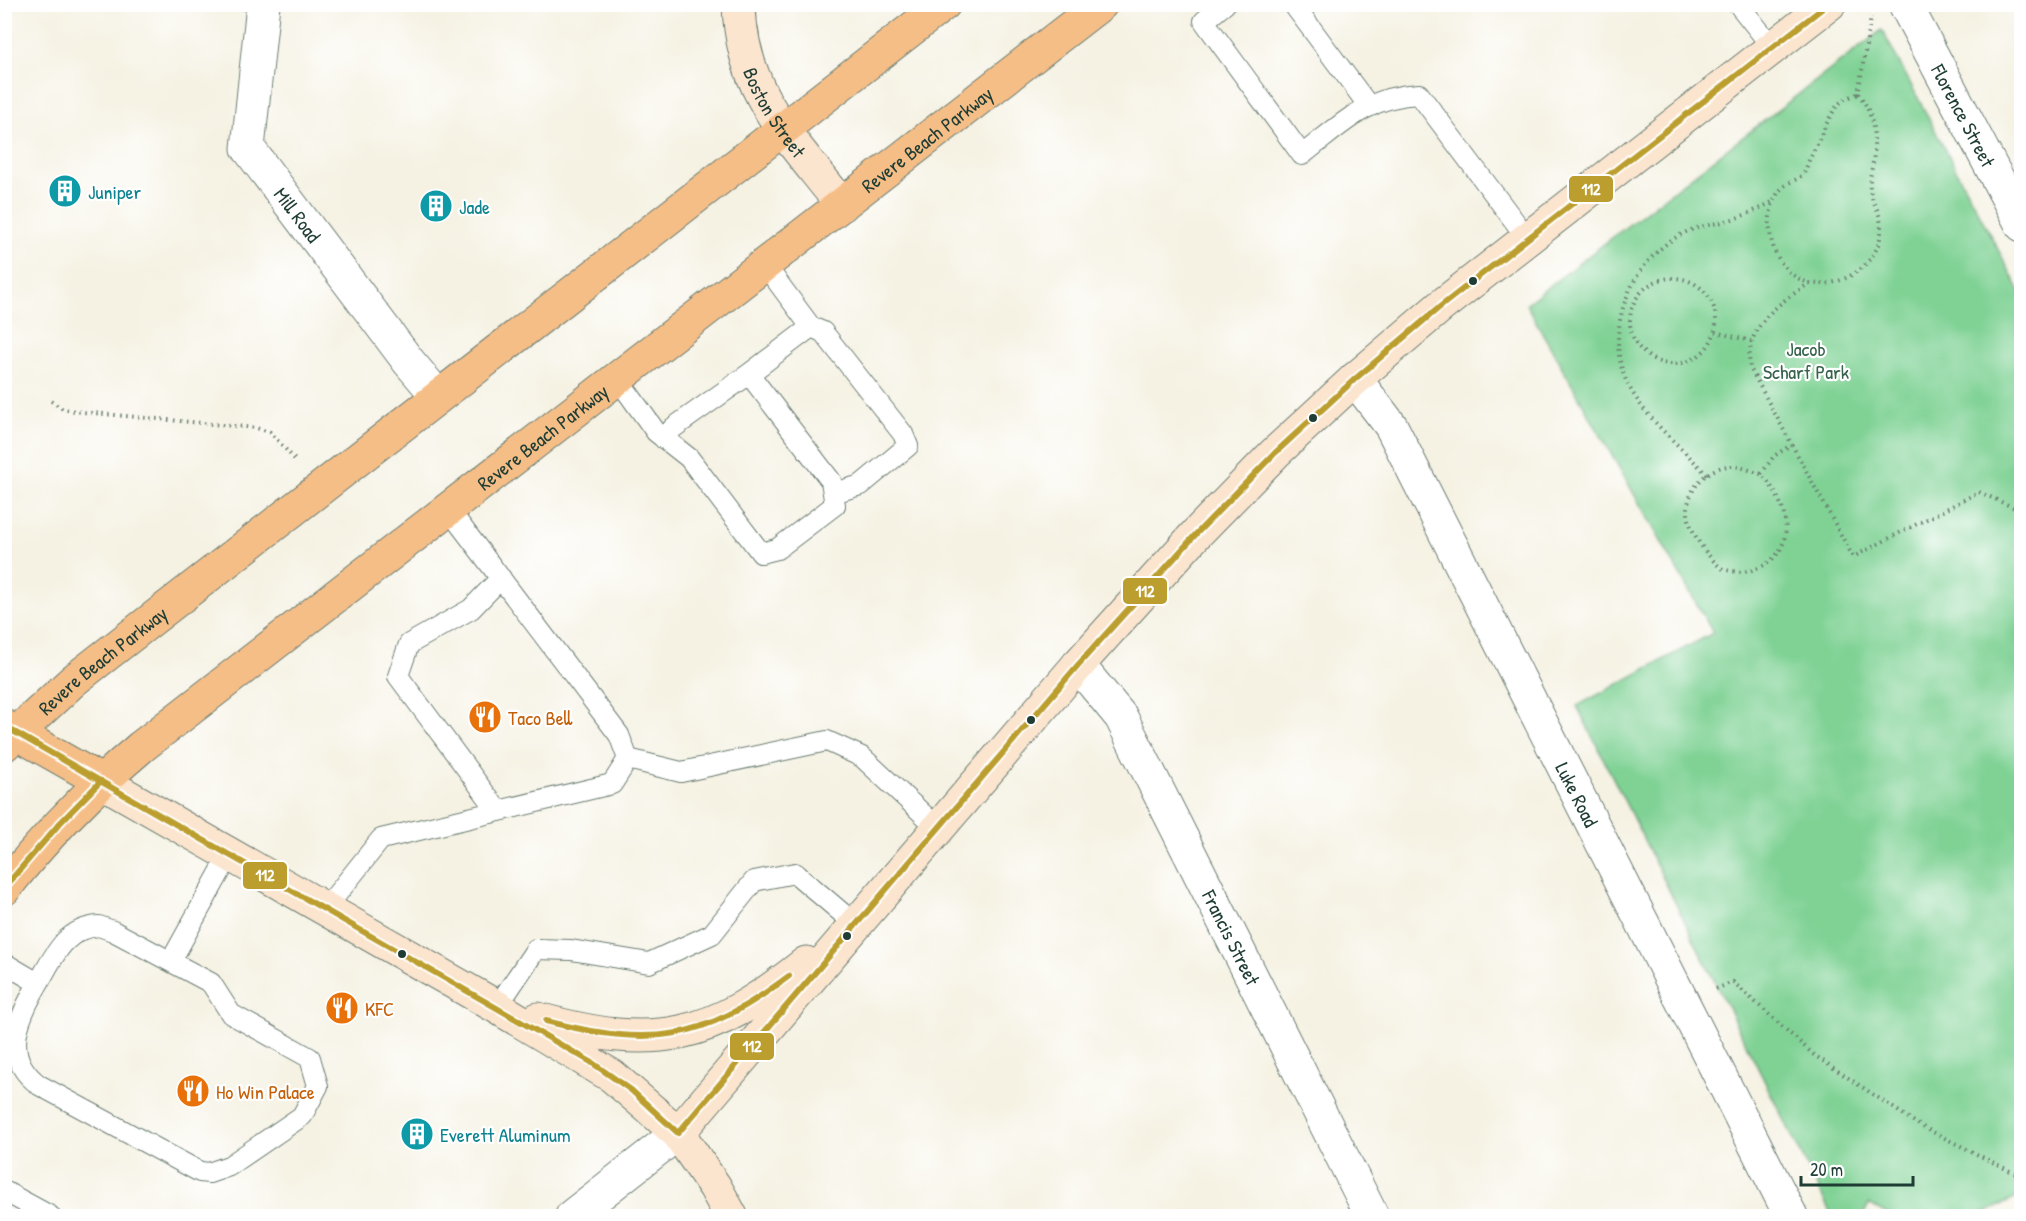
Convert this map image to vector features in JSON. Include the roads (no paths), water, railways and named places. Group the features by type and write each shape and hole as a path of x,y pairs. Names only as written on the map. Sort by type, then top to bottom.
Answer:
{"main road":[{"name":"Boston Street","path":"739,4 741,40 751,77 783,129 842,205"},
{"name":"Revere Beach Parkway","path":"8,734 74,680 319,491 437,395 944,4"},
{"name":"Revere Beach Parkway","path":"4,890 47,837 101,781 1101,4"},
{"path":"678,1133 1078,665 1205,524 1305,424 1355,379 1527,237 1829,4"},
{"path":"8,734 101,781 230,854 497,1007 612,1076 678,1133 715,1187 731,1216"},
{"path":"497,1007 615,1036 659,1036 682,1033 718,1022 740,1011 855,924"}],"street":[{"name":"Mill Road","path":"263,4 248,148 409,362 437,395"},
{"name":"Florence Street","path":"1905,4 2022,225"},
{"name":"Luke Road","path":"1355,379 1391,426 1791,1216"},
{"name":"Francis Street","path":"1078,665 1121,717 1372,1216"},
{"path":"572,1216 678,1133"}],"lane":[{"path":"1225,4 1204,21 1302,155 1368,105 1401,95 1419,94 1527,237"},
{"path":"1293,4 1368,105"},
{"path":"1738,4 1773,48"},
{"path":"765,265 811,327 823,332 903,434 908,446 861,485 832,493"},
{"path":"664,439 673,428 811,327"},
{"path":"618,379 656,432 689,458 761,553 777,549 835,505 831,481 749,374"},
{"path":"449,510 619,735 628,759"},
{"path":"498,811 398,676 409,644 471,609 501,578"},
{"path":"628,759 681,772 827,741 862,757 938,828"},
{"path":"325,909 381,839 612,784 628,759"},
{"path":"171,961 230,854"},
{"path":"497,1007 536,949 572,950 649,963 712,934 754,881 795,873 855,924"},
{"path":"4,1042 38,983 66,939 84,927 106,928 211,983 231,1014 309,1058 318,1086 302,1116 219,1171 209,1173 191,1169 31,1080 20,1067 13,1050 13,1032 19,1016"},
{"path":"4,963 38,983"},
{"path":"4,1191 50,1216"}],"place":[{"name":"Juniper","path":"65,191"},
{"name":"Jade","path":"436,206"},
{"name":"Taco Bell","path":"485,717"},
{"name":"KFC","path":"342,1008"},
{"name":"Ho Win Palace","path":"193,1091"},
{"name":"Everett Aluminum","path":"417,1134"}],"park label":[{"name":"Jacob Scharf Park","path":"1806,360"}]}
